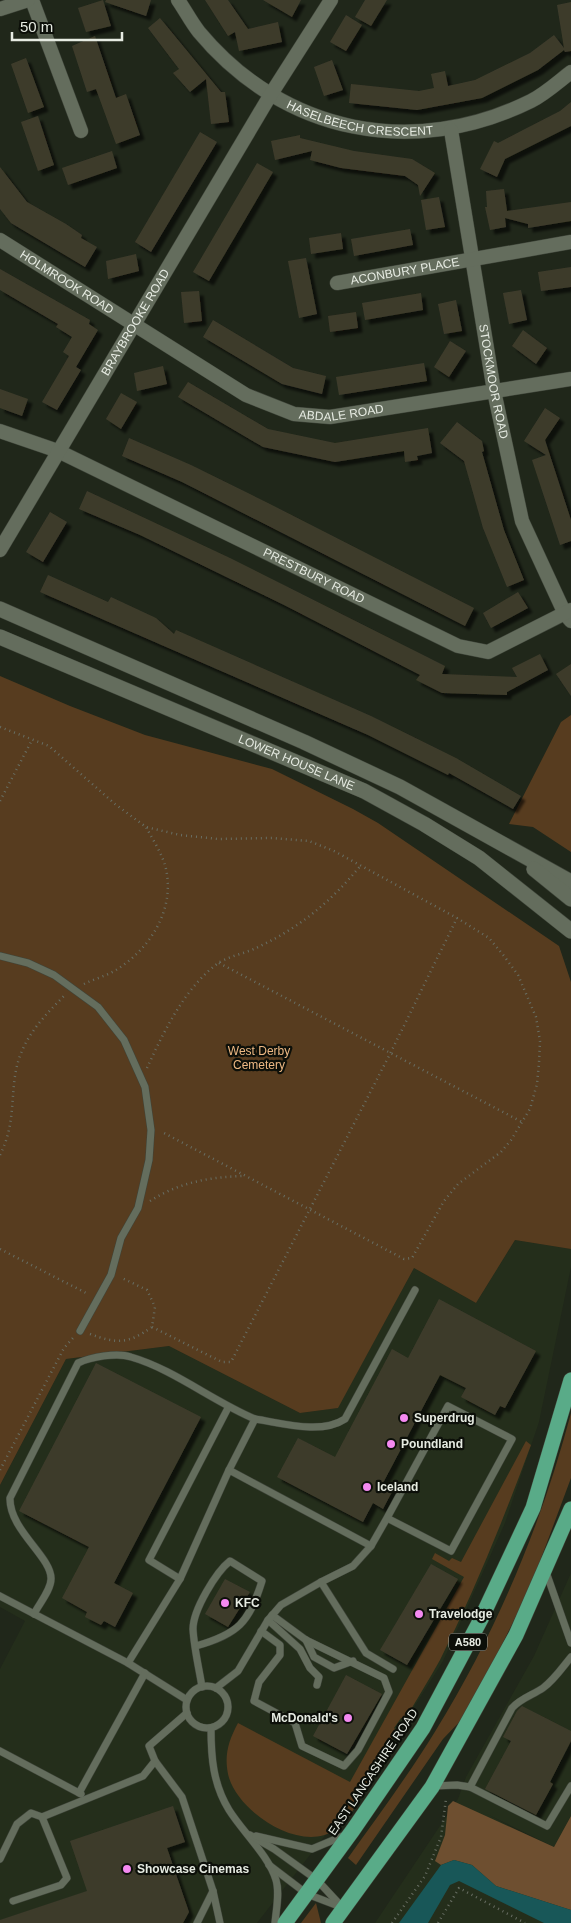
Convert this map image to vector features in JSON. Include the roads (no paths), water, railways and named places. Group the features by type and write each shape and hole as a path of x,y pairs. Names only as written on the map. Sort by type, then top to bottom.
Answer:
{"highway":[{"name":"EAST LANCASHIRE ROAD","path":"285,1923 353,1830 423,1728 481,1619 533,1508 571,1380"},
{"name":"A580","path":"333,1923 432,1787 516,1635 571,1509"}],"street":[{"path":"0,10 30,0 81,131"},
{"name":"HASELBEECH CRESCENT","path":"178,0 199,31 226,60 271,94 315,116 359,129 409,133 451,130 533,101 571,72"},
{"name":"BRAYBROOKE ROAD","path":"0,550 271,94 331,0"},
{"name":"STOCKMOOR ROAD","path":"451,130 494,392 522,521 569,615"},
{"name":"HOLMROOK ROAD","path":"0,240 134,323"},
{"name":"ACONBURY PLACE","path":"337,282 571,242"},
{"name":"ABDALE ROAD","path":"134,323 246,395 294,414 330,417 571,379"},
{"name":"PRESTBURY ROAD","path":"0,431 58,451 458,646 488,652 569,615"},
{"name":"LOWER HOUSE LANE","path":"0,609 400,786 571,882"},
{"name":"LOWER HOUSE LANE","path":"0,636 364,792 424,824 480,858 571,931"},
{"path":"497,840 571,899"}],"lane":[{"path":"0,956 28,962 54,974 71,989 98,1007 118,1033 142,1079 151,1130 150,1160 138,1208 122,1238 111,1275 80,1331"},
{"path":"34,1614 49,1586 50,1573 11,1512 10,1498 75,1366 80,1362 99,1358 130,1356 165,1372 228,1408 255,1419 299,1426 334,1424 345,1419 416,1290"},
{"path":"216,1688 238,1671 270,1618 288,1601 353,1566 372,1546 387,1518 448,1406 512,1439 452,1551 387,1518"},
{"path":"180,1579 149,1560 228,1408"},
{"path":"128,1663 180,1579 229,1470 255,1419"},
{"path":"229,1470 372,1546"},
{"path":"196,1646 221,1639 240,1626 255,1605 262,1581 230,1561 222,1567 201,1601 193,1627 202,1687"},
{"path":"545,1570 571,1643"},
{"path":"321,1582 366,1653 393,1670"},
{"path":"0,1596 128,1663 187,1700"},
{"path":"261,1631 280,1645 280,1656 259,1682 254,1701 295,1723 302,1746 344,1766 358,1750 389,1692 384,1678 353,1661 306,1640 270,1618"},
{"path":"270,1618 300,1649 310,1668 319,1677 317,1685"},
{"path":"306,1640 314,1657 334,1668 353,1661"},
{"path":"470,1787 512,1708 517,1702 548,1684 571,1657"},
{"path":"79,1793 144,1673"},
{"path":"202,1687 216,1688 226,1698 227,1711 220,1723 211,1728 194,1724 187,1713 187,1700 196,1689 202,1687"},
{"path":"187,1713 149,1746 155,1760 182,1797 213,1891 220,1923"},
{"path":"211,1728 211,1765 219,1790 229,1810 248,1834 277,1881 276,1923"},
{"path":"0,1751 89,1798"},
{"path":"0,1859 17,1824 31,1813 42,1817 143,1776 155,1760"},
{"path":"432,1787 457,1785 470,1787 547,1826 571,1786"},
{"path":"13,1901 61,1885 66,1878 42,1817"},
{"path":"248,1834 312,1849 334,1842 353,1830"},
{"path":"248,1834 274,1849 317,1880 344,1908"},
{"path":"266,1862 306,1894 344,1908"},
{"path":"197,1923 213,1891"}],"water":[{"path":"454,1860 472,1865 496,1886 571,1910 571,1923 544,1923 459,1881 450,1885 428,1923 399,1923 441,1865"}],"place":[{"name":"Superdrug","path":"404,1418"},
{"name":"Poundland","path":"391,1444"},
{"name":"Iceland","path":"367,1487"},
{"name":"KFC","path":"225,1603"},
{"name":"Travelodge","path":"419,1614"},
{"name":"McDonald's","path":"348,1718"},
{"name":"Showcase Cinemas","path":"127,1869"}],"park label":[{"name":"West Derby Cemetery","path":"259,1058"}]}
